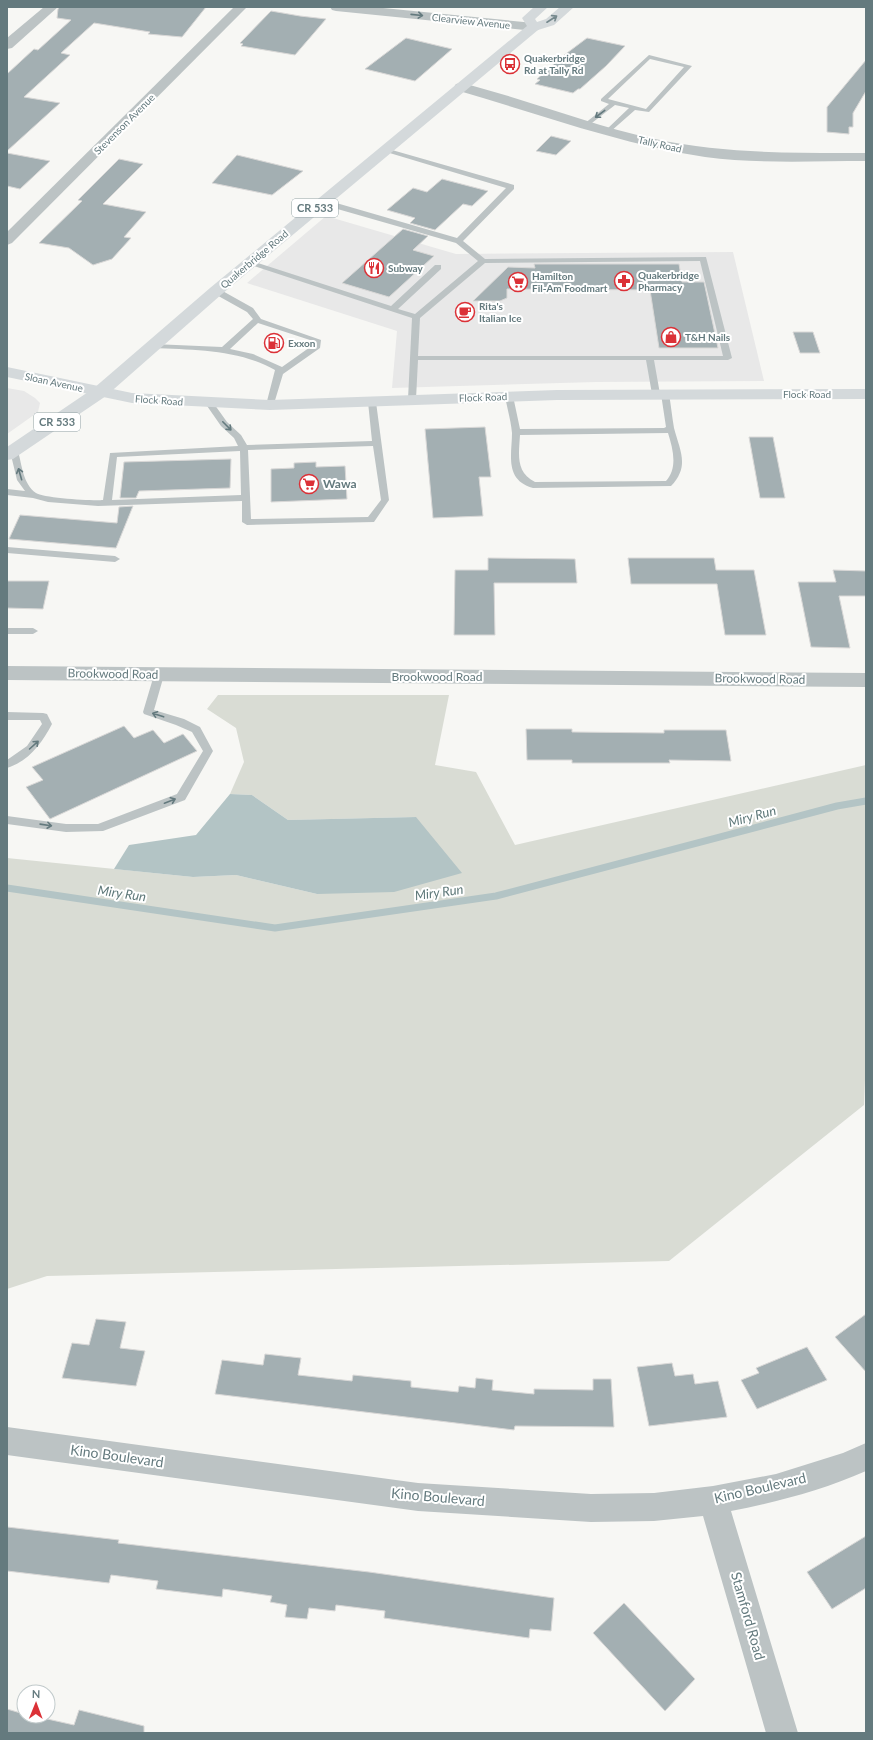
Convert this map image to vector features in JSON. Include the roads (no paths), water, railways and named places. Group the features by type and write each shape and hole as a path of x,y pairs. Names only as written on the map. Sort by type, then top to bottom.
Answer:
{"main road":[{"path":"534,27 528,18 542,7"},
{"name":"Quakerbridge Road","path":"11,453 100,392 249,263 461,87 534,27 550,22 568,7"},
{"name":"Sloan Avenue","path":"7,372 100,392"},
{"name":"Flock Road","path":"100,392 132,398 209,404 270,405 509,396 866,394"}],"street":[{"path":"7,45 52,7"},
{"name":"Stevenson Avenue","path":"7,240 241,7"},
{"name":"Clearview Avenue","path":"336,7 534,27"},
{"name":"Tally Road","path":"461,87 586,125 653,143 711,153 777,158 866,157"},
{"name":"Brookwood Road","path":"7,673 866,680"},
{"name":"Kino Boulevard","path":"7,1441 418,1497 591,1508 654,1507 713,1500 776,1488 845,1466 866,1457"},
{"name":"Stamford Road","path":"713,1500 782,1733"}],"lane":[{"path":"649,57 689,66 647,111 614,103 603,100 649,57"},
{"path":"586,125 614,103"},
{"path":"608,131 633,108"},
{"path":"386,150 511,187 460,241"},
{"path":"323,202 460,241 483,261"},
{"path":"412,399 414,358 416,318 483,261 704,259 728,358 414,358"},
{"path":"249,263 416,318"},
{"path":"392,310 438,267"},
{"path":"216,291 250,310 258,318 257,320"},
{"path":"224,350 257,320"},
{"path":"257,320 317,340 317,346 279,373 270,405"},
{"path":"153,346 238,352 273,366 279,373"},
{"path":"509,396 516,432 515,466 521,478 533,485 668,484 674,478 679,464 650,358"},
{"path":"209,404 224,424 238,436 244,448 247,522 370,520 386,500 372,402"},
{"path":"516,432 666,431 670,428"},
{"path":"107,503 113,455 377,443"},
{"path":"11,453 21,480 33,495"},
{"path":"7,492 33,495 48,500 107,503 246,498"},
{"path":"7,550 115,559"},
{"path":"7,631 33,632"},
{"path":"7,820 66,828 99,828 181,797 208,751 196,730 180,722 148,712 159,675"},
{"path":"7,716 43,717 47,724 39,741 18,759 7,764"}],"waterway":[{"name":"Miry Run","path":"7,888 275,928 496,896 837,806 866,801"}],"place":[{"name":"Quakerbridge Rd at Tally Rd","path":"510,64"},
{"name":"Subway","path":"374,268"},
{"name":"Quakerbridge Pharmacy","path":"624,281"},
{"name":"Hamilton Fil-Am Foodmart","path":"518,282"},
{"name":"Rita's Italian Ice","path":"465,312"},
{"name":"T&H Nails","path":"671,337"},
{"name":"Exxon","path":"274,343"},
{"name":"Wawa","path":"309,484"}]}
